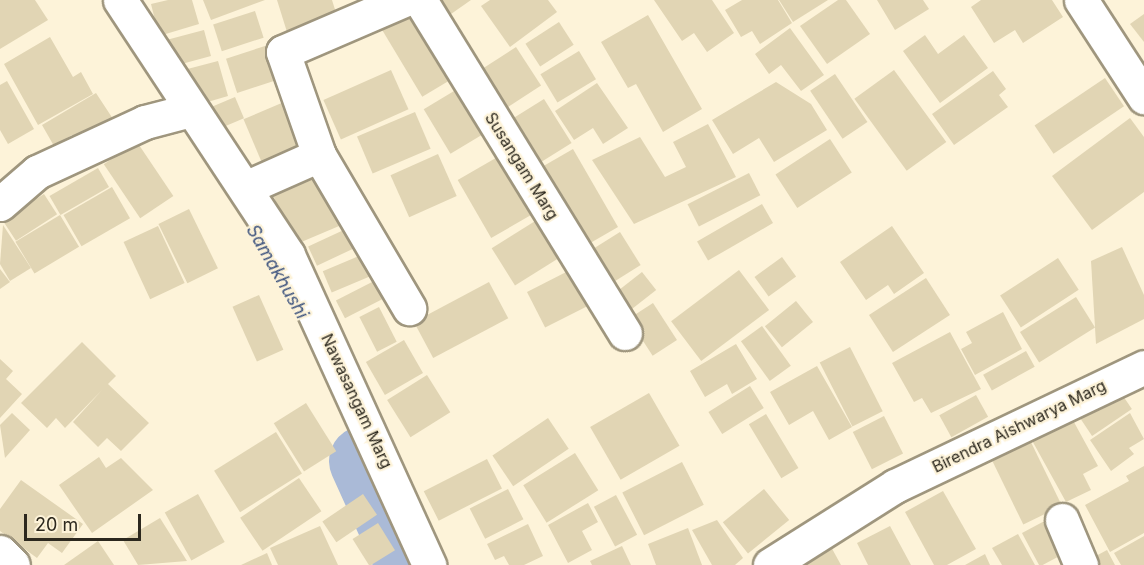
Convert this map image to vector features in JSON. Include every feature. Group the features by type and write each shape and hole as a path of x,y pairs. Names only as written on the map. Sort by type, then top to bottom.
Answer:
{"street":[{"name":"Nawasangam Marg","path":"120,0 191,110 256,182 429,565"},
{"path":"404,0 283,52 319,154 409,309"},
{"name":"Susangam Marg","path":"420,0 625,333"},
{"path":"1081,0 1144,97"},
{"path":"0,204 38,172 145,122 191,110"},
{"path":"256,182 319,154"},
{"name":"Birendra Aishwarya Marg","path":"770,565 895,486 1144,367"},
{"path":"1062,520 1082,565"},
{"path":"0,552 14,565"}],"building":[{"path":"0,0 35,0 48,20 0,49"},
{"path":"168,0 192,0 199,24 159,36 151,4"},
{"path":"203,0 265,0 211,20"},
{"path":"277,0 332,0 337,16 287,32"},
{"path":"441,0 471,0 451,14"},
{"path":"490,0 548,0 557,12 510,47 481,6"},
{"path":"654,0 712,0 734,33 707,52 694,33 682,41"},
{"path":"742,0 778,0 792,23 760,44 752,31 741,37 725,10"},
{"path":"779,0 828,0 793,22"},
{"path":"838,0 846,0 870,34 827,64 800,26"},
{"path":"877,0 923,0 929,9 895,30"},
{"path":"981,0 1052,0 1063,17 1023,43 1015,30 994,43 971,7"},
{"path":"415,9 456,77 422,97 382,29"},
{"path":"255,11 264,38 222,51 213,25"},
{"path":"1144,14 1144,42 1130,24"},
{"path":"648,15 702,109 663,132 636,84 628,88 601,42"},
{"path":"559,22 574,45 540,66 525,44"},
{"path":"790,28 824,75 801,91 781,65 769,74 755,54"},
{"path":"204,30 211,56 172,66 165,40"},
{"path":"925,35 938,54 964,35 988,68 940,103 903,51"},
{"path":"50,37 73,77 81,72 93,94 38,125 4,64"},
{"path":"265,46 276,80 237,93 226,59"},
{"path":"516,47 541,86 507,108 482,69"},
{"path":"579,51 596,79 557,102 540,74"},
{"path":"218,61 228,96 194,106 176,72"},
{"path":"391,70 408,109 341,139 323,100"},
{"path":"894,70 946,142 907,171 854,99"},
{"path":"993,71 1006,89 999,95 1008,107 954,145 932,114"},
{"path":"835,74 867,122 843,139 810,91"},
{"path":"1105,78 1124,106 1054,154 1035,126"},
{"path":"7,81 34,129 8,144 0,130 0,85"},
{"path":"776,82 811,104 827,130 774,162 759,138 733,154 712,120"},
{"path":"597,83 628,128 603,144 593,128 574,140 555,111"},
{"path":"464,85 491,130 450,154 424,109"},
{"path":"96,93 115,122 78,144 72,135 54,146 42,125"},
{"path":"235,97 244,118 211,132 202,111"},
{"path":"544,99 572,143 536,165 508,121"},
{"path":"284,102 303,146 262,163 243,119"},
{"path":"415,112 431,149 373,173 357,137"},
{"path":"1130,118 1144,137 1144,192 1092,230 1052,176"},
{"path":"708,124 736,177 634,224 592,160 640,137 665,177 686,167 673,142"},
{"path":"830,139 852,173 797,208 775,174"},
{"path":"137,142 173,196 140,218 104,164"},
{"path":"573,149 618,227 581,248 536,170"},
{"path":"438,154 457,196 409,217 390,175"},
{"path":"501,155 534,213 491,238 458,180"},
{"path":"98,168 109,187 61,215 50,196"},
{"path":"749,173 760,195 699,227 688,204"},
{"path":"321,175 342,225 294,245 273,195"},
{"path":"112,187 130,218 82,246 64,215"},
{"path":"44,194 57,214 16,241 3,221"},
{"path":"762,204 773,223 708,261 697,242"},
{"path":"189,209 218,268 187,283 158,224"},
{"path":"60,215 79,247 34,273 15,242"},
{"path":"540,218 563,255 515,286 492,248"},
{"path":"3,225 31,268 10,281 0,264"},
{"path":"158,226 185,283 150,299 124,242"},
{"path":"892,226 924,273 894,294 888,285 866,300 840,262"},
{"path":"348,228 357,247 317,266 308,247"},
{"path":"620,232 641,265 608,286 587,253"},
{"path":"1122,247 1144,295 1144,319 1096,344 1091,261"},
{"path":"366,253 375,274 332,293 323,271"},
{"path":"782,257 796,276 769,296 754,277"},
{"path":"1058,258 1079,290 1021,327 1000,296"},
{"path":"576,267 594,303 545,328 527,292"},
{"path":"0,269 10,282 0,289"},
{"path":"739,270 769,310 701,361 671,321"},
{"path":"642,272 656,290 631,310 617,292"},
{"path":"926,278 950,315 893,352 869,315"},
{"path":"376,280 385,298 345,318 336,300"},
{"path":"489,282 508,318 433,358 414,322"},
{"path":"259,295 283,350 257,362 233,307"},
{"path":"1076,297 1095,328 1039,363 1020,332"},
{"path":"796,301 813,322 782,347 765,326"},
{"path":"653,303 677,340 653,356 629,319"},
{"path":"379,307 397,342 377,352 359,317"},
{"path":"1003,312 1022,349 975,375 961,349 972,343 966,332"},
{"path":"762,326 791,366 770,381 741,341"},
{"path":"950,332 981,389 931,413 922,398 914,402 892,363"},
{"path":"404,340 423,373 385,395 366,362"},
{"path":"82,342 116,376 108,384 149,423 121,451 107,438 98,447 73,422 102,390 65,428 56,418 47,428 21,403"},
{"path":"736,344 757,379 732,394 727,384 705,397 690,371"},
{"path":"850,347 883,411 852,427 820,362"},
{"path":"1026,351 1035,367 992,390 983,375"},
{"path":"0,359 13,371 6,379 22,394 0,418"},
{"path":"817,366 852,427 829,440 813,411 789,425 770,392"},
{"path":"427,375 450,412 410,437 387,400"},
{"path":"750,386 764,408 722,434 708,412"},
{"path":"1119,390 1132,409 1092,436 1079,417"},
{"path":"649,393 680,446 621,480 590,427"},
{"path":"976,395 988,417 951,437 939,415"},
{"path":"306,403 336,451 304,471 274,423"},
{"path":"12,413 30,430 5,458 0,425"},
{"path":"1069,413 1098,466 1083,474 1091,490 1066,502 1029,435"},
{"path":"1130,413 1144,439 1129,448 1134,454 1111,471 1090,440"},
{"path":"766,414 798,468 781,478 749,424"},
{"path":"884,416 903,453 872,469 853,432"},
{"path":"548,418 569,449 513,486 492,455"},
{"path":"276,432 302,474 240,512 214,471"},
{"path":"1026,432 1062,506 1023,525 987,451"},
{"path":"575,453 598,490 547,523 523,485"},
{"path":"99,457 106,468 121,458 153,490 92,533 59,485"},
{"path":"487,459 502,488 439,521 424,491"},
{"path":"682,462 704,505 644,535 622,492"},
{"path":"1144,466 1144,533 1110,552 1085,505 1129,481 1126,476"},
{"path":"299,478 321,511 263,551 240,518"},
{"path":"21,480 83,524 62,553 48,543 37,558 0,531 0,509"},
{"path":"508,489 523,519 485,539 470,509"},
{"path":"764,489 789,520 748,553 723,522"},
{"path":"943,491 976,549 947,565 934,565 905,512"},
{"path":"198,494 225,542 191,561 165,512"},
{"path":"363,494 377,515 336,542 322,521"},
{"path":"616,495 637,535 615,546 594,507"},
{"path":"588,503 598,522 582,531 592,550 568,563 548,525"},
{"path":"1052,517 1070,551 1039,565 1022,533"},
{"path":"160,518 187,561 138,565 123,540"},
{"path":"717,520 743,558 735,565 712,565 692,530"},
{"path":"378,523 395,550 369,565 353,539"},
{"path":"528,524 543,556 524,565 509,565 504,556 495,560 487,544"},
{"path":"320,526 338,565 278,565 270,548"},
{"path":"890,526 911,565 868,565 857,543"},
{"path":"688,528 702,565 656,565 648,544"},
{"path":"1018,534 1035,565 1002,565 992,548"},
{"path":"1144,536 1144,565 1121,565 1114,553"},
{"path":"98,541 114,565 64,565"},
{"path":"830,545 841,565 793,565"},
{"path":"622,546 631,565 592,565 590,561"},
{"path":"1107,550 1115,565 1084,565 1083,563"},
{"path":"267,553 272,565 241,565"},
{"path":"985,554 990,565 965,565"}],"waterway":[{"name":"Samakhushi","path":"364,461 411,565"}]}
